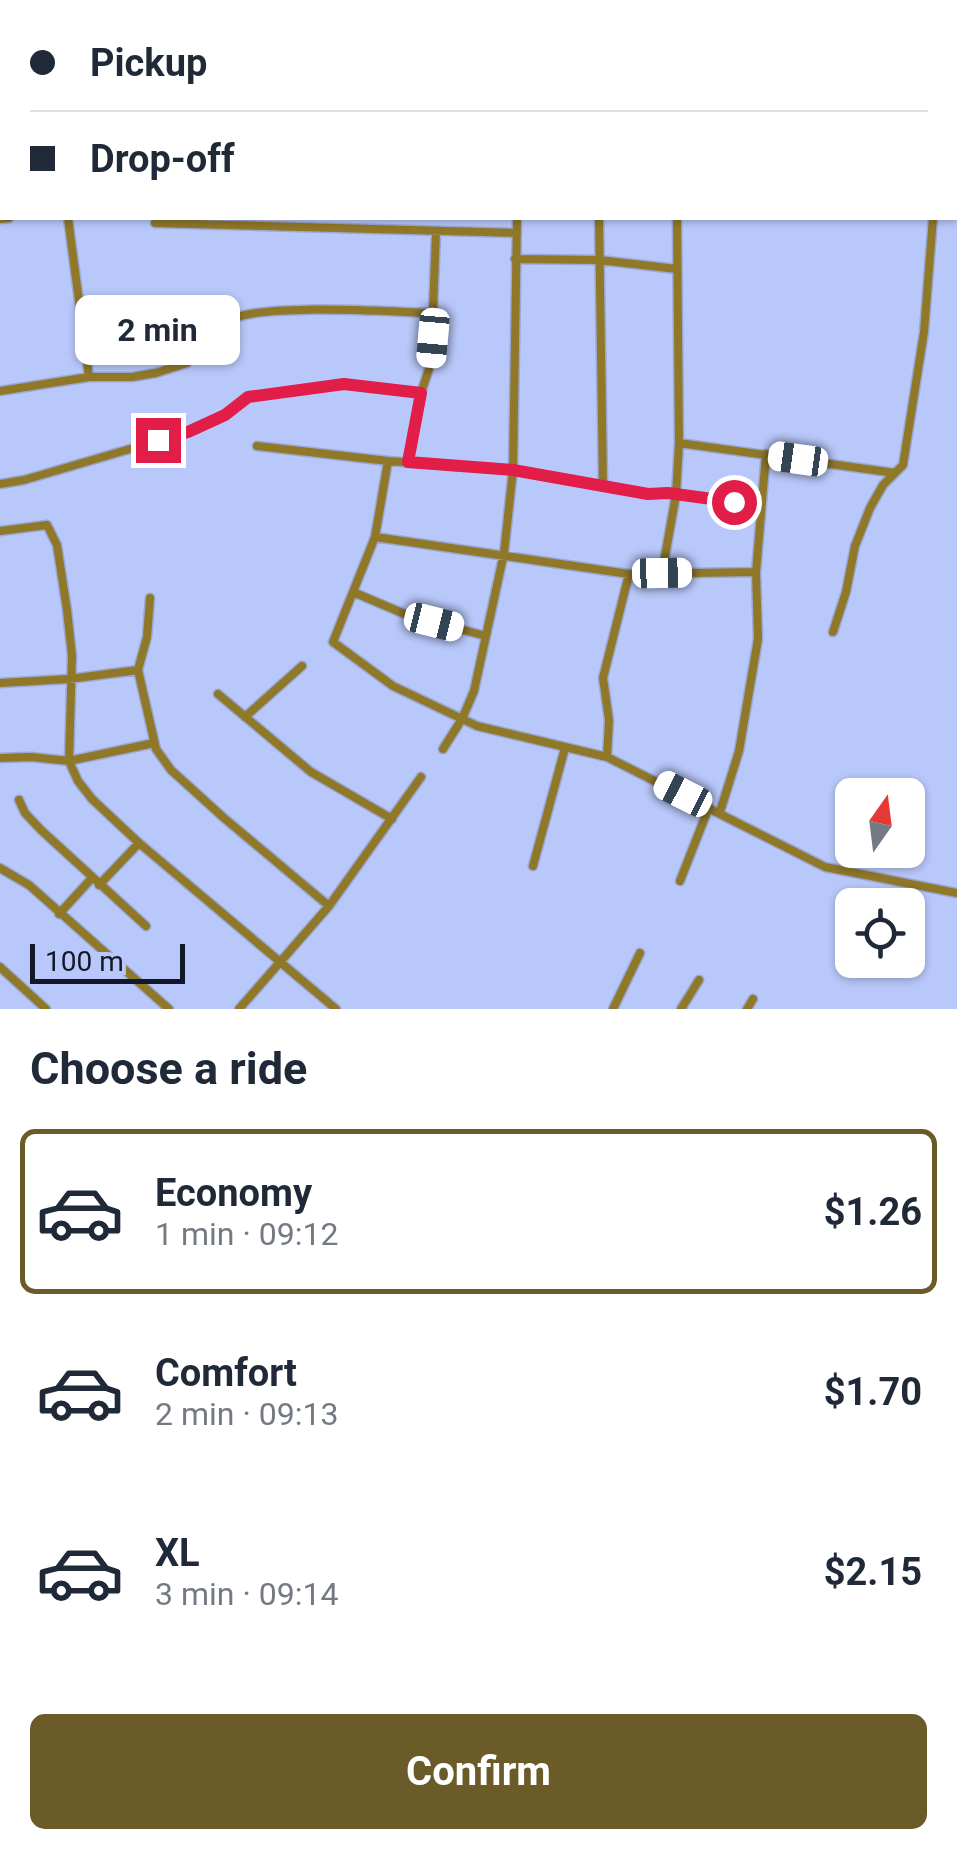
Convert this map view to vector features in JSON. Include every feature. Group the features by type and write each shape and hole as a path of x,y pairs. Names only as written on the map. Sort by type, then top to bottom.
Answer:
{"street":[{"path":"68,220 89,377"},
{"path":"443,748 474,691 504,554 513,470 517,220"},
{"path":"599,220 603,486"},
{"path":"662,573 676,495 679,443 677,220"},
{"path":"833,632 856,546 882,486 903,465 924,332 933,220"},
{"path":"155,223 517,234"},
{"path":"408,462 431,363 436,232"},
{"path":"515,259 599,260 677,269"},
{"path":"0,391 89,377 143,376 188,362 240,315 435,313"},
{"path":"0,484 188,432 225,415 248,397 344,384 421,393"},
{"path":"679,443 895,473"},
{"path":"257,446 513,470 603,486 761,504"},
{"path":"720,812 733,775 755,663 756,572 766,454"},
{"path":"388,461 375,537 332,642 393,686 477,726 607,757 825,867 957,893"},
{"path":"0,530 47,525 57,545 72,656 69,761 78,781 92,800 140,844 336,1009"},
{"path":"375,537 629,574 756,572"},
{"path":"607,757 610,720 603,678 629,574"},
{"path":"353,592 406,615 486,636"},
{"path":"150,598 147,637 138,670 154,744 171,770 329,906"},
{"path":"245,716 302,666"},
{"path":"0,683 69,680 138,670"},
{"path":"218,694 312,772 392,819"},
{"path":"0,758 69,761 154,744"},
{"path":"533,866 565,748"},
{"path":"239,1009 329,906 421,777"},
{"path":"19,800 25,813 146,926"},
{"path":"680,882 709,807"},
{"path":"59,914 140,844"},
{"path":"0,868 29,885 169,1009"},
{"path":"612,1009 640,954"},
{"path":"0,967 46,1009"},
{"path":"681,1009 699,980"},
{"path":"747,1009 753,999"}],"route":[{"path":"158,440 225,415 248,397 344,384 366,385 421,393 408,462 513,470 648,494 734,502"}]}
